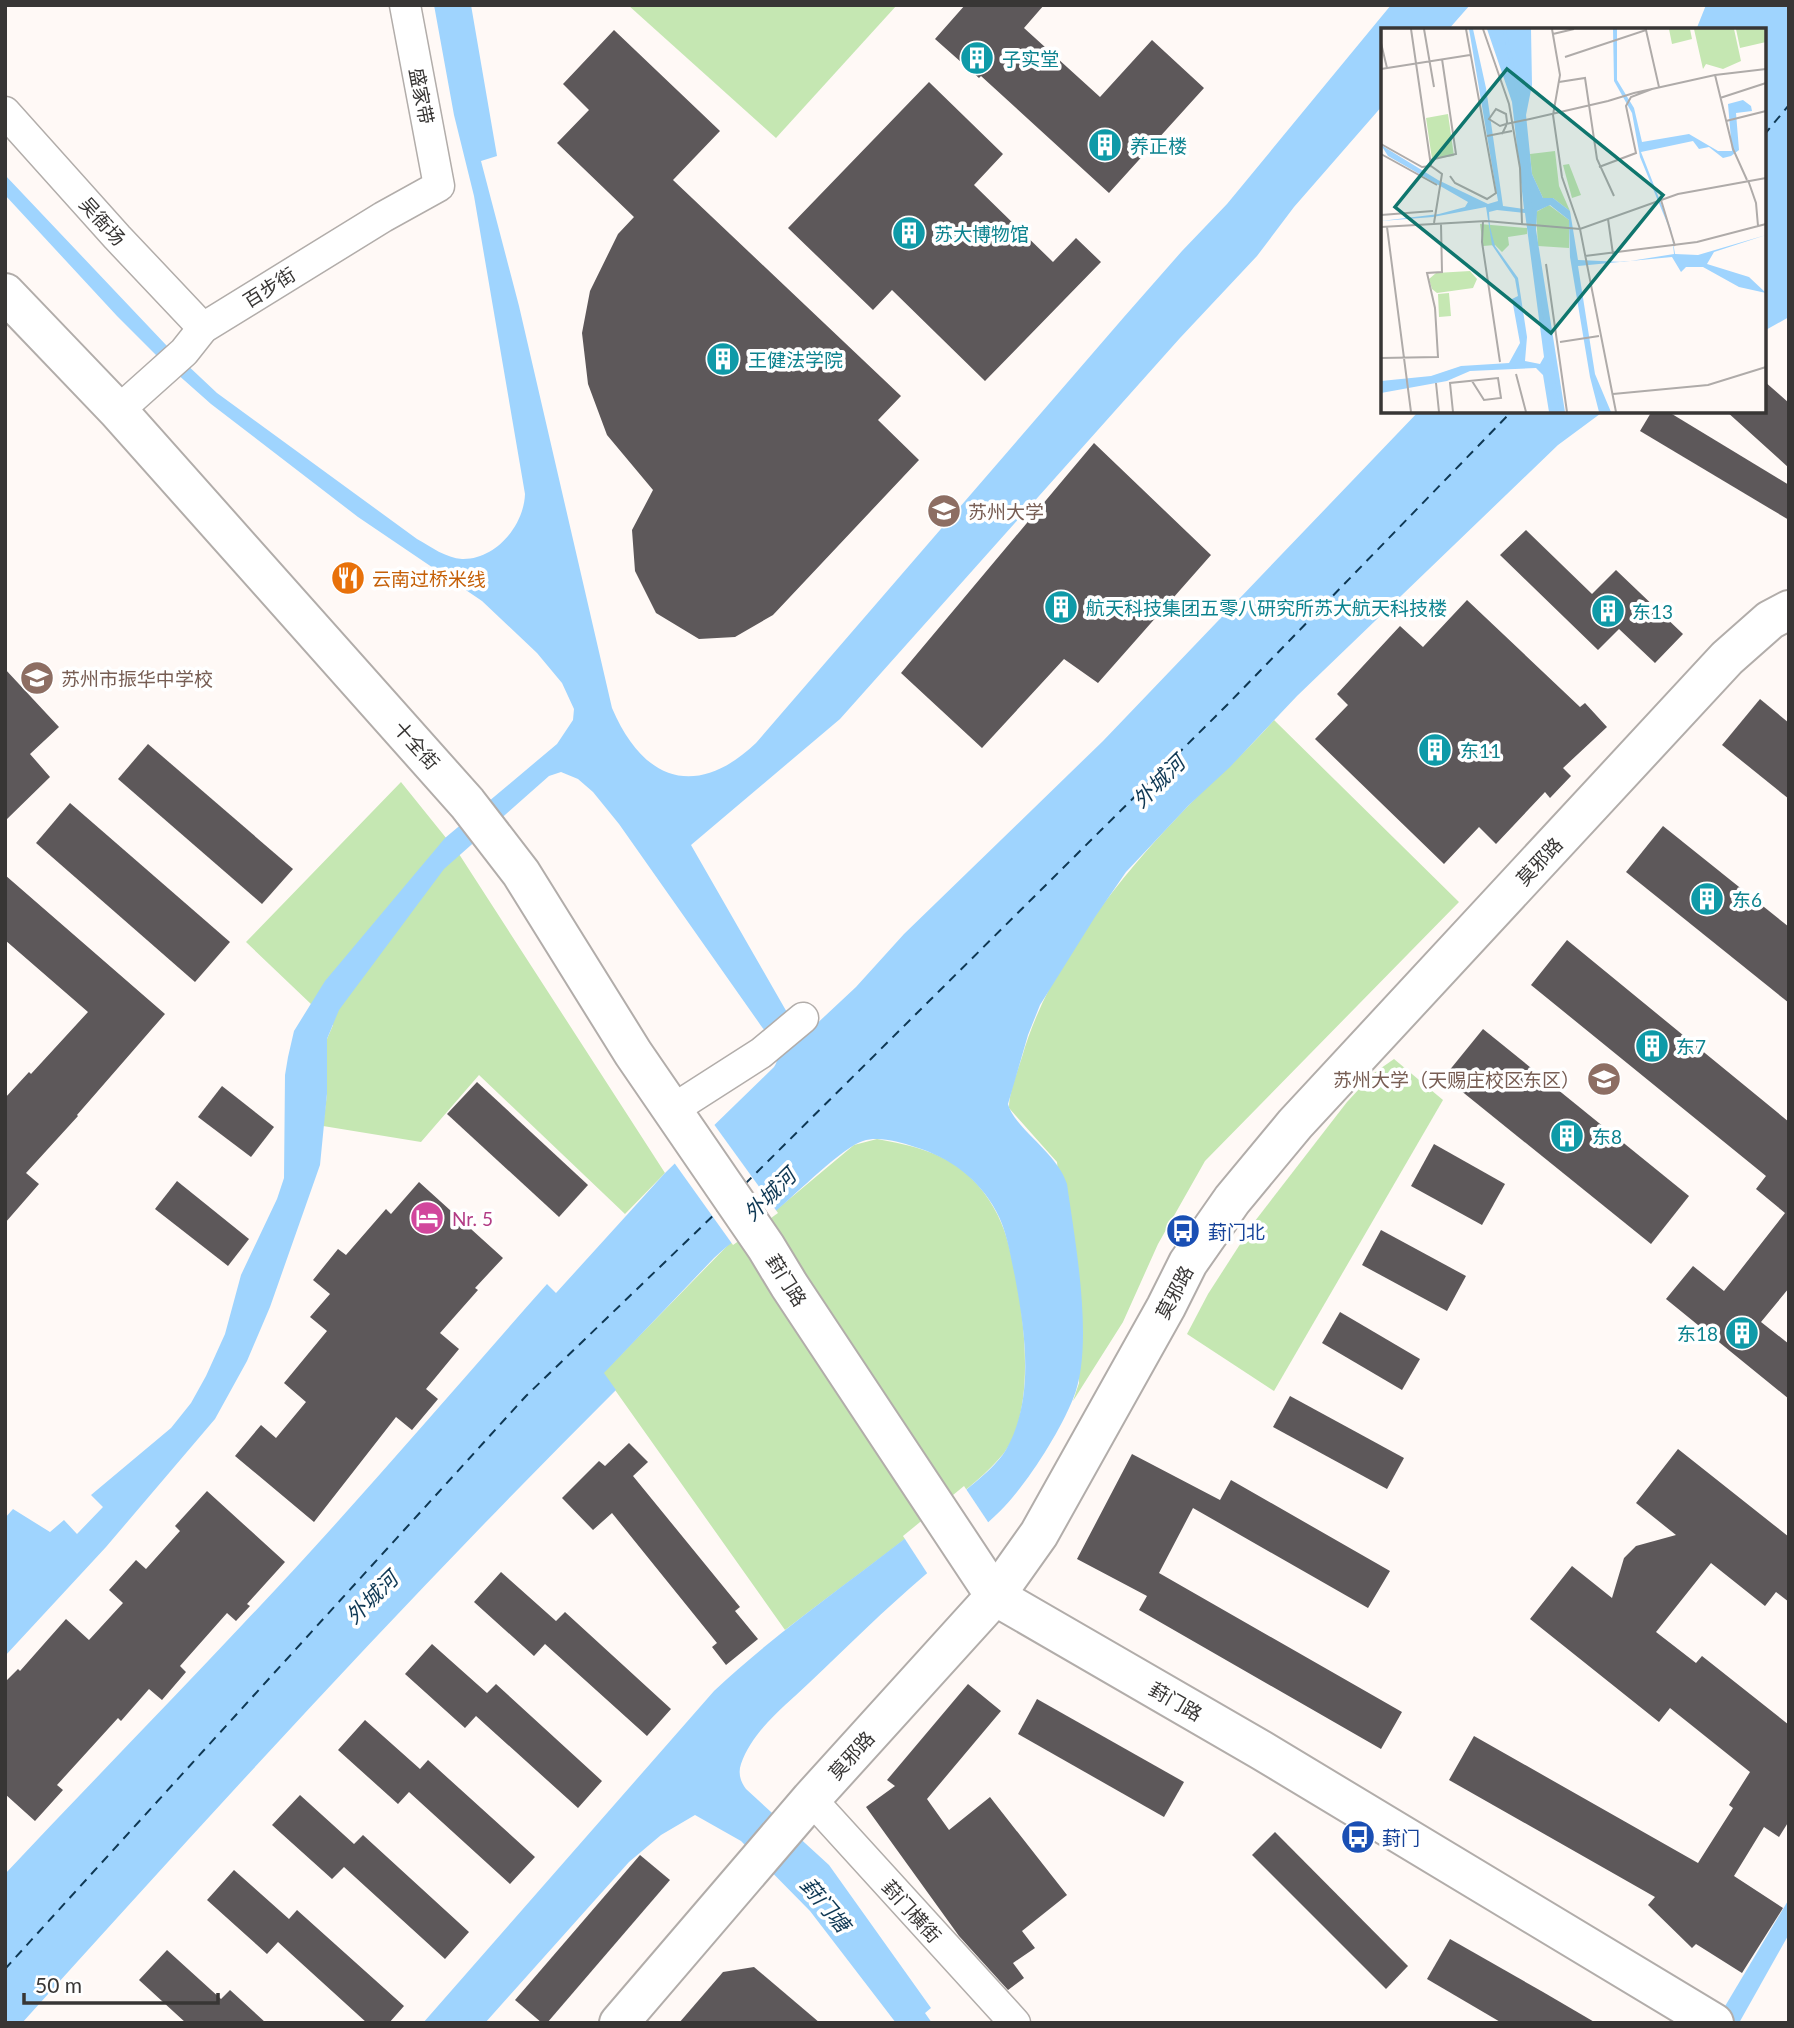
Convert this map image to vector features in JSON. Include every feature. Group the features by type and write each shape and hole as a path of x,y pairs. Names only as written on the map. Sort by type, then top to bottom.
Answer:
{"main road":[{"name":"十全街","path":"5,293 118,411 467,803 521,873 633,1052 766,1247"},
{"name":"莫邪路","path":"619,2023 804,1807 995,1596 1039,1534 1160,1319 1188,1263 1258,1167 1727,658 1770,620 1789,610"},
{"name":"葑门路","path":"766,1247 995,1596 1261,1750 1711,2021"}],"street":[{"name":"盛家带","path":"405,5 439,186"},
{"name":"吴衙场","path":"5,112 203,328"},
{"name":"百步街","path":"118,411 184,352 203,328 383,217 439,186"},
{"path":"677,1117 803,1018"},
{"name":"葑门横街","path":"804,1807 1015,2023"}],"green space":[{"path":"628,5 897,5 776,138"},
{"path":"1274,720 1459,902 1205,1161 1158,1244 1123,1322 1073,1401 1079,1383 1057,1162 1009,1108 1014,1082 1034,1023 1050,989 1090,922 1163,833"},
{"path":"401,782 459,854 665,1173 625,1214 479,1075 421,1142 323,1126 327,1094 327,1039 333,1025 246,942"},
{"path":"1394,1059 1443,1100 1274,1391 1187,1334 1208,1294 1255,1221 1347,1102 1374,1073"},
{"path":"877,1139 916,1147 952,1163 973,1180 994,1208 1007,1239 1018,1288 1025,1348 1022,1407 1015,1432 1004,1453 984,1474 906,1539 785,1630 603,1373 730,1243 775,1211 854,1145"}],"water":[{"path":"434,5 471,5 497,156 481,161 519,306 612,708 639,752 655,766 673,774 692,776 713,772 734,761 756,743 1124,317 1227,204 1391,5 1470,5 1450,28 1381,28 1381,107 1294,207 1257,256 1180,338 840,719 691,845 796,1028 810,1030 856,987 904,934 1103,741 1417,413 1601,413 1558,445 1297,696 1230,767 1189,805 1126,872 1040,1005 1028,1035 1008,1104 1018,1122 1054,1161 1067,1184 1083,1323 1079,1377 1073,1399 1043,1455 1005,1506 895,1601 780,1710 753,1741 740,1771 746,1789 829,1865 931,2008 925,2013 932,2023 896,2023 810,1911 741,1841 695,1815 661,1835 629,1862 485,2023 423,2023 714,1691 769,1643 967,1489 995,1464 1007,1448 1021,1407 1025,1364 1015,1277 1000,1219 981,1189 951,1163 928,1151 876,1139 863,1141 844,1152 777,1210 714,1258 604,1373 616,1390 389,1623 22,2023 5,2023 5,1874 282,1582 547,1284 556,1293 665,1173 774,1067 777,1061 776,1049 769,1037 619,824 593,792 578,779 561,772 549,776 444,869 339,1010 327,1039 327,1094 320,1165 270,1307 247,1361 215,1419 106,1547 5,1656 5,1518 13,1509 50,1532 64,1520 77,1534 103,1507 91,1495 171,1428 191,1403 206,1376 225,1334 241,1275 277,1199 284,1178 285,1075 294,1031 325,981 445,838 557,744 573,720 574,709 562,683 537,653 482,601 358,517 211,404 158,357 5,195 5,175 167,346 217,393 417,539 450,557 474,558 497,547 514,528 520,517 525,494 474,196 454,115"},
{"path":"1706,5 1789,5 1789,317 1766,330 1766,28 1697,28"},
{"path":"1789,1899 1789,1934 1739,2023 1715,2023"}],"pier":[{"path":"713,1123 778,1213 733,1245 673,1161"},
{"path":"964,1486 990,1525 929,1576 903,1536"}],"building":[{"name":"养正楼","path":"965,5 1044,5 1024,28 1100,97 1152,40 1204,88 1109,193 981,76 979,78 935,39"},
{"name":"王健法学院","path":"614,30 720,131 673,180 901,396 878,420 919,460 773,615 735,637 699,639 656,613 635,571 632,530 653,490 607,435 588,384 582,333 590,291 618,234 634,217 557,143 589,110 563,84"},
{"name":"苏大博物馆","path":"929,82 1003,154 974,185 1053,262 1076,238 1101,262 985,381 892,290 873,310 788,228"},
{"path":"1766,383 1789,403 1789,468 1728,413 1766,413"},
{"path":"1651,413 1670,413 1789,485 1789,520 1640,431"},
{"name":"航天科技集团五零八研究所苏大航天科技楼","path":"1094,443 1211,555 1098,683 1064,659 982,748 901,673"},
{"name":"东13","path":"1526,530 1592,594 1616,570 1683,634 1655,663 1619,629 1598,650 1500,555"},
{"path":"1467,600 1580,707 1585,703 1607,727 1563,768 1571,776 1550,798 1545,792 1496,844 1479,827 1444,864 1315,739 1348,705 1337,694 1400,626 1423,647"},
{"path":"5,669 59,727 30,754 50,777 5,821"},
{"path":"1760,699 1789,723 1789,799 1722,745"},
{"path":"148,744 293,869 262,904 118,779"},
{"path":"70,803 230,942 195,982 36,843"},
{"name":"东6","path":"1663,826 1789,927 1789,1003 1626,872"},
{"path":"5,875 165,1014 26,1173 39,1184 5,1223 5,1098 88,1012 5,940"},
{"path":"1567,940 1789,1122 1789,1288 1761,1322 1789,1344 1789,1399 1666,1299 1693,1266 1724,1291 1785,1213 1756,1189 1766,1176 1531,985"},
{"name":"东8","path":"1483,1029 1689,1196 1651,1244 1444,1077"},
{"path":"477,1082 588,1185 559,1217 447,1114"},
{"path":"222,1086 274,1127 251,1157 198,1117"},
{"path":"1434,1144 1505,1184 1482,1225 1411,1186"},
{"path":"177,1181 249,1239 228,1266 155,1209"},
{"path":"419,1182 503,1258 475,1288 478,1290 440,1333 459,1349 426,1389 438,1399 412,1430 396,1417 314,1522 235,1456 261,1425 276,1438 306,1402 284,1383 327,1331 310,1317 330,1294 313,1280 338,1249 346,1255 386,1209 391,1214"},
{"path":"1381,1230 1466,1276 1447,1311 1362,1265"},
{"path":"1340,1312 1420,1359 1402,1390 1322,1343"},
{"path":"1290,1396 1404,1458 1387,1489 1273,1427"},
{"path":"629,1443 648,1462 633,1476 740,1607 735,1611 758,1639 726,1665 712,1647 717,1643 612,1513 593,1530 562,1498 599,1461 605,1466"},
{"path":"1678,1449 1789,1537 1789,1602 1776,1592 1765,1606 1711,1563 1656,1632 1696,1663 1702,1656 1789,1725 1789,1821 1779,1837 1764,1827 1734,1876 1783,1908 1742,1973 1696,1944 1692,1948 1648,1905 1655,1897 1449,1780 1474,1736 1698,1863 1733,1808 1729,1805 1750,1772 1670,1708 1659,1722 1530,1619 1572,1566 1612,1598 1624,1558 1636,1546 1676,1535 1636,1503"},
{"path":"1132,1454 1220,1500 1231,1480 1390,1571 1368,1608 1193,1508 1159,1573 1402,1712 1381,1749 1139,1610 1147,1596 1077,1559"},
{"path":"207,1491 285,1562 247,1604 250,1606 236,1621 227,1613 180,1666 186,1672 162,1700 149,1689 121,1721 118,1718 57,1785 63,1790 35,1821 5,1794 5,1682 18,1669 20,1671 66,1619 89,1640 123,1603 109,1590 136,1560 146,1569 180,1531 175,1526"},
{"path":"501,1572 556,1621 565,1612 671,1709 647,1736 545,1644 534,1656 474,1602"},
{"path":"432,1644 487,1693 496,1684 602,1781 578,1808 476,1716 465,1728 405,1674"},
{"path":"968,1684 1001,1711 927,1799 949,1830 990,1797 1067,1895 1022,1931 1035,1948 1013,1963 1024,1978 1008,1990 959,1936 866,1807 895,1786 887,1780"},
{"path":"1037,1699 1184,1782 1164,1817 1018,1734"},
{"path":"365,1720 420,1769 428,1760 535,1857 510,1884 409,1792 398,1804 338,1750"},
{"path":"300,1795 354,1844 363,1835 469,1932 445,1959 344,1867 332,1879 272,1825"},
{"path":"1275,1832 1408,1966 1386,1989 1252,1855"},
{"path":"640,1855 670,1880 547,2023 542,2023 515,2000"},
{"path":"234,1870 289,1919 297,1910 404,2006 389,2023 367,2023 278,1942 267,1954 207,1900"},
{"path":"1450,1939 1596,2023 1502,2023 1427,1979"},
{"path":"167,1950 221,1999 230,1990 266,2023 186,2023 139,1980"},
{"path":"754,1967 820,2023 679,2023 723,1972"}],"ferry route":[{"path":"1766,133 1789,105"},
{"path":"745,1184 1227,705 1510,413"},
{"path":"5,1969 526,1396 719,1210"}],"place":[{"name":"子实堂","path":"977,58"},
{"name":"养正楼","path":"1105,145"},
{"name":"苏大博物馆","path":"909,233"},
{"name":"王健法学院","path":"723,359"},
{"name":"苏州大学","path":"944,511"},
{"name":"云南过桥米线","path":"348,578"},
{"name":"航天科技集团五零八研究所苏大航天科技楼","path":"1061,607"},
{"name":"东13","path":"1608,611"},
{"name":"苏州市振华中学校","path":"37,678"},
{"name":"东11","path":"1435,750"},
{"name":"东6","path":"1707,899"},
{"name":"东7","path":"1652,1046"},
{"name":"苏州大学（天赐庄校区东区）","path":"1604,1079"},
{"name":"东8","path":"1567,1136"},
{"name":"Nr. 5","path":"427,1218"},
{"name":"葑门北","path":"1183,1231"},
{"name":"东18","path":"1742,1333"},
{"name":"葑门","path":"1358,1837"}],"water label":[{"name":"外城河","path":"1158,781"},
{"name":"外城河","path":"769,1194"},
{"name":"外城河","path":"371,1597"},
{"name":"葑门塘","path":"826,1904"}]}
